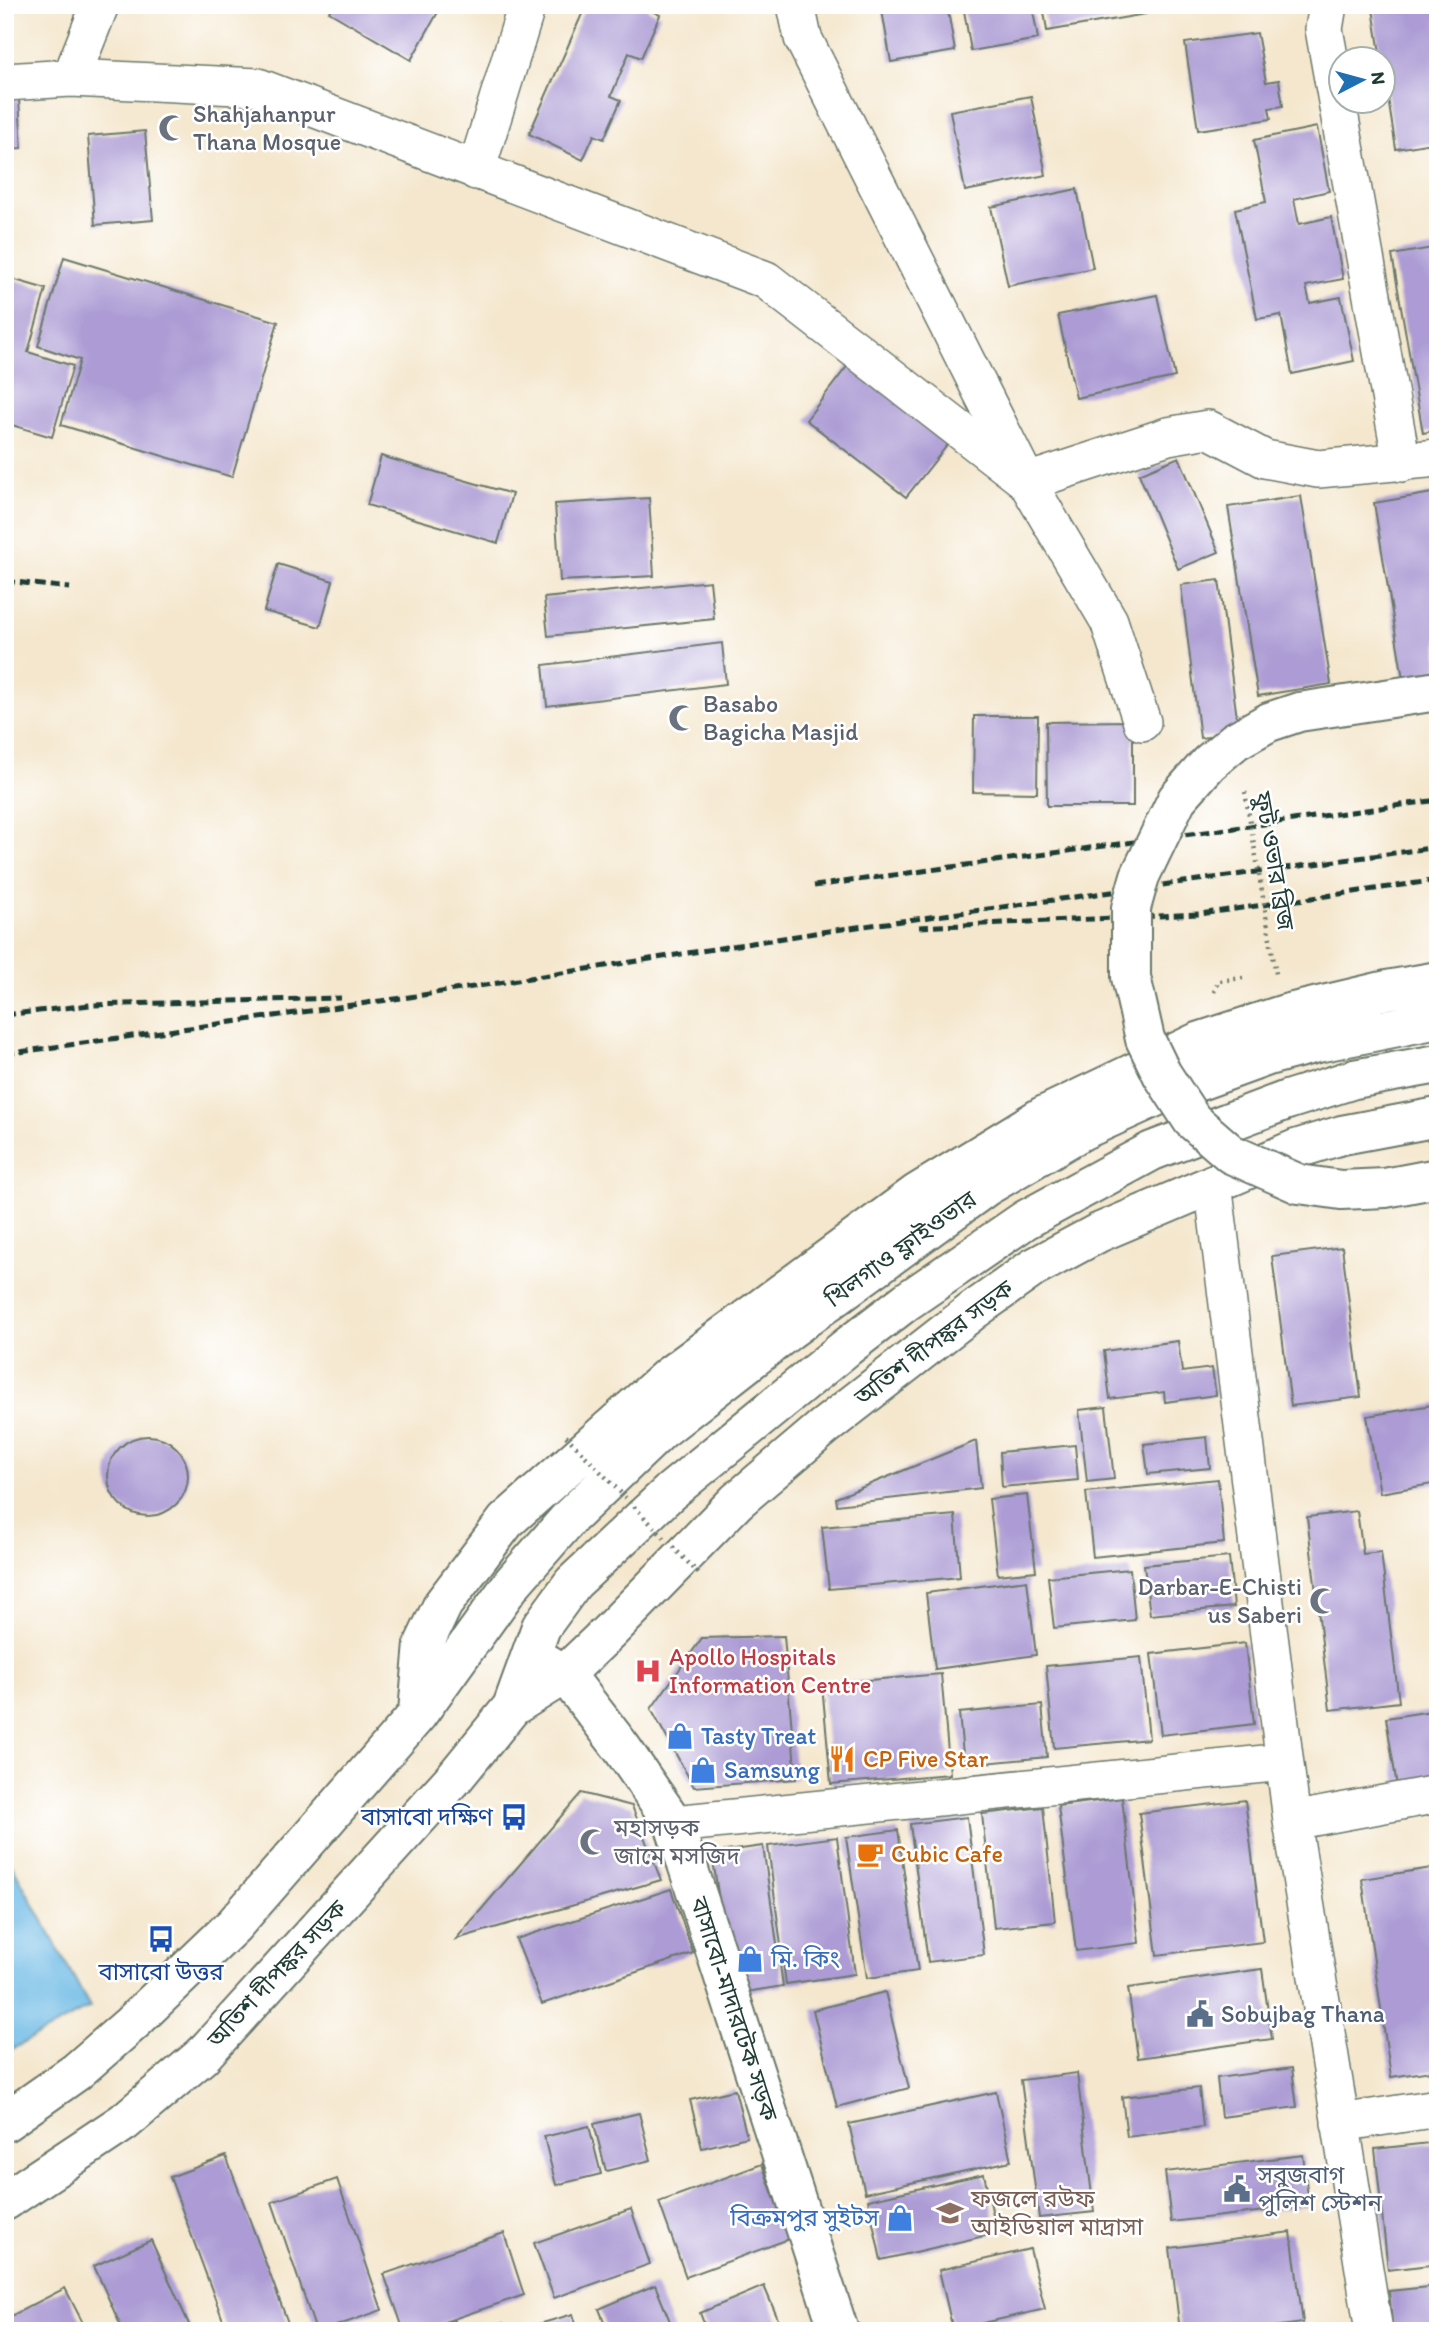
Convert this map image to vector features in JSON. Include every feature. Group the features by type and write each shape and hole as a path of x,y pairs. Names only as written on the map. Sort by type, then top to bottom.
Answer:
{"main road":[{"path":"1438,691 1299,712 1269,722 1235,741 1209,763 1177,799 1140,876 1131,908 1131,978 1145,1040 1162,1074 1192,1121 1231,1154 1299,1184 1341,1190 1385,1188 1438,1178"},
{"path":"5,2122 76,2072 131,2024 225,1933 418,1714 424,1644 443,1604 506,1521 669,1376 916,1194 1043,1116 1198,1042 1285,1014 1438,981"},
{"name":"খিলগাও ফ্লাইওভার","path":"418,1714 513,1582 570,1517 660,1432 788,1331 988,1186 1081,1131 1158,1096 1223,1072 1317,1043 1438,1020"},
{"name":"খিলগাও ফ্লাইওভার","path":"536,1640 573,1583 688,1476 907,1301 1025,1220 1152,1151 1223,1123 1354,1079 1438,1064"},
{"name":"অতিশ দীপঙ্কর সড়ক","path":"512,1707 565,1674 737,1501 824,1427 1032,1268 1087,1239 1296,1149 1342,1135 1438,1117"},
{"path":"536,1640 565,1674"},
{"name":"অতিশ দীপঙ্কর সড়ক","path":"5,2201 124,2122 202,2056 446,1787 512,1707 536,1640"},
{"name":"বাসাবো-মাদারটেক সড়ক","path":"565,1674 621,1747 674,1824 839,2331"}],"street":[{"path":"71,78 100,5"},
{"path":"476,171 527,5"},
{"path":"796,5 803,38 1027,482 1109,621 1142,722"},
{"path":"1328,5 1324,29 1402,463"},
{"path":"5,82 71,78 258,88 766,280 1027,482"},
{"path":"1027,482 1168,436 1208,429 1265,459 1318,470 1438,458"},
{"path":"1213,1183 1292,1821 1374,2331"},
{"path":"674,1824 1284,1762"},
{"path":"1292,1821 1438,1794"},
{"path":"1340,2123 1438,2108"}],"path":[{"name":"ফুট ওভার ব্রিজ","path":"1243,782 1276,974"},
{"path":"566,1436 702,1577"}],"water":[{"path":"5,1852 90,2007 5,2053"}],"building":[{"path":"333,5 442,5 411,60 329,12"},
{"path":"586,5 648,5 647,9 660,15 641,58 629,53 611,96 621,100 604,139 594,135 583,160 529,134"},
{"path":"881,5 947,5 955,51 891,62"},
{"path":"963,5 1032,5 1038,39 971,51"},
{"path":"1043,5 1145,5 1146,14 1047,31"},
{"path":"1394,5 1438,5 1438,142 1396,149 1391,116 1398,116 1398,46 1379,46 1373,9"},
{"path":"1257,33 1266,82 1279,80 1283,106 1269,108 1271,119 1198,130 1185,43"},
{"path":"1031,96 1046,175 965,191 950,111"},
{"path":"19,99 22,148 5,149 5,100"},
{"path":"1317,127 1329,191 1294,199 1299,224 1331,217 1343,279 1306,286 1310,303 1341,297 1354,361 1292,374 1281,315 1257,319 1235,209 1266,202 1254,140"},
{"path":"145,131 153,220 95,225 88,136"},
{"path":"1077,189 1093,268 1008,286 991,207"},
{"path":"1438,247 1438,430 1423,433 1392,255"},
{"path":"64,257 278,322 232,477 61,425 80,360 38,346"},
{"path":"5,277 46,289 28,352 73,366 52,437 5,423"},
{"path":"1157,295 1175,377 1076,398 1058,315"},
{"path":"852,360 953,438 906,497 806,420"},
{"path":"381,456 512,494 498,543 367,505"},
{"path":"1179,457 1219,552 1178,569 1139,474"},
{"path":"1438,492 1438,686 1405,691 1374,503"},
{"path":"1301,496 1331,684 1258,696 1228,507"},
{"path":"649,498 654,576 560,581 555,504"},
{"path":"278,564 333,581 320,627 264,611"},
{"path":"1219,580 1239,734 1200,738 1181,585"},
{"path":"710,581 714,619 548,636 544,598"},
{"path":"722,643 726,684 547,706 543,665"},
{"path":"974,716 1038,716 1037,793 973,792"},
{"path":"1133,721 1133,806 1047,806 1046,722"},
{"path":"1342,1247 1361,1397 1291,1406 1272,1256"},
{"path":"1178,1341 1182,1372 1212,1368 1216,1395 1165,1402 1164,1392 1110,1399 1104,1351"},
{"path":"1438,1404 1438,1483 1380,1493 1367,1416"},
{"path":"1106,1407 1114,1479 1087,1482 1079,1410"},
{"path":"148,1436 163,1439 176,1448 185,1461 188,1476 185,1491 176,1504 163,1513 148,1516 133,1513 120,1504 111,1491 108,1476 111,1461 120,1448 133,1439"},
{"path":"1207,1437 1210,1468 1148,1474 1144,1444"},
{"path":"976,1441 981,1488 837,1505 836,1498"},
{"path":"1075,1445 1078,1480 1002,1487 1000,1452"},
{"path":"1218,1479 1224,1543 1093,1557 1086,1492"},
{"path":"1027,1495 1036,1571 998,1575 989,1499"},
{"path":"1357,1511 1363,1554 1381,1552 1399,1702 1330,1710 1307,1517"},
{"path":"955,1515 960,1577 829,1589 822,1527"},
{"path":"1229,1557 1234,1607 1150,1615 1144,1565"},
{"path":"1130,1569 1135,1620 1054,1628 1048,1577"},
{"path":"1027,1580 1036,1655 935,1669 926,1593"},
{"path":"784,1636 796,1779 694,1787 651,1709 702,1638"},
{"path":"1245,1643 1254,1724 1161,1735 1151,1654"},
{"path":"1141,1657 1149,1739 1054,1748 1046,1666"},
{"path":"941,1674 950,1774 831,1784 822,1684"},
{"path":"1042,1705 1047,1757 964,1765 959,1713"},
{"path":"1438,1710 1438,1780 1397,1786 1386,1718"},
{"name":"মহাসড়ক জামে মসজিদ","path":"581,1793 632,1806 661,1880 456,1939"},
{"path":"1122,1798 1139,1943 1076,1951 1058,1806"},
{"path":"1245,1800 1263,1942 1157,1955 1139,1813"},
{"path":"1043,1807 1055,1922 994,1928 982,1814"},
{"path":"967,1817 984,1955 928,1962 910,1824"},
{"path":"898,1830 918,1971 867,1978 846,1837"},
{"path":"837,1837 855,1974 786,1984 768,1846"},
{"path":"763,1846 783,1986 733,1994 712,1853"},
{"path":"1438,1867 1438,2070 1391,2077 1362,1879"},
{"path":"671,1889 693,1953 542,2004 516,1939"},
{"path":"1262,1969 1272,2039 1138,2058 1128,1988"},
{"path":"885,1992 909,2088 837,2107 813,2010"},
{"path":"1292,2068 1297,2107 1221,2117 1217,2078"},
{"path":"1077,2073 1094,2212 1039,2218 1021,2080"},
{"path":"1199,2088 1203,2127 1127,2137 1122,2097"},
{"path":"735,2090 747,2137 702,2148 690,2100"},
{"path":"996,2092 1011,2161 865,2193 849,2124"},
{"path":"639,2113 651,2160 606,2171 594,2124"},
{"path":"589,2126 601,2174 556,2185 544,2137"},
{"path":"1438,2142 1438,2264 1388,2270 1375,2149"},
{"name":"সবুজবাগ পুলিশ স্টেশন","path":"1303,2155 1309,2206 1171,2222 1165,2172"},
{"path":"226,2156 291,2331 227,2331 170,2177"},
{"path":"762,2164 789,2239 686,2277 659,2202"},
{"path":"984,2174 997,2233 881,2260 868,2200"},
{"path":"337,2179 382,2310 316,2331 272,2202"},
{"path":"631,2209 650,2264 554,2298 534,2243"},
{"path":"1291,2232 1303,2323 1243,2331 1180,2331 1170,2248"},
{"path":"504,2233 524,2295 418,2331 404,2331 384,2274"},
{"path":"151,2240 192,2331 123,2331 94,2266"},
{"path":"1030,2249 1045,2309 953,2330 939,2270"},
{"path":"655,2285 674,2331 608,2331 599,2309"},
{"path":"764,2286 783,2331 707,2331 700,2313"},
{"path":"1438,2286 1438,2331 1393,2331 1389,2291"},
{"path":"65,2288 87,2331 5,2331 5,2319"},
{"path":"573,2314 578,2331 538,2331 536,2325"},
{"path":"454,2321 457,2331 428,2331 428,2330"},
{"path":"503,2323 506,2331 485,2331"}],"railway":[{"path":"5,581 70,588"},
{"path":"814,886 1438,800"},
{"path":"5,1054 416,996 821,932 1438,847"},
{"path":"919,927 1200,914 1438,880"},
{"path":"5,1015 90,1005 341,998"}],"place":[{"name":"Shahjahanpur Thana Mosque","path":"172,128"},
{"name":"Basabo Bagicha Masjid","path":"682,718"},
{"name":"Darbar-E-Chisti us Saberi","path":"1323,1601"},
{"name":"Apollo Hospitals Information Centre","path":"648,1671"},
{"name":"Tasty Treat","path":"680,1736"},
{"name":"CP Five Star","path":"842,1759"},
{"name":"Samsung","path":"703,1770"},
{"name":"বাসাবো দক্ষিণ","path":"514,1817"},
{"name":"মহাসড়ক জামে মসজিদ","path":"593,1842"},
{"name":"Cubic Cafe","path":"870,1854"},
{"name":"বাসাবো উত্তর","path":"161,1939"},
{"name":"মি. কিং","path":"750,1959"},
{"name":"Sobujbag Thana","path":"1200,2014"},
{"name":"সবুজবাগ পুলিশ স্টেশন","path":"1237,2189"},
{"name":"ফজলে রউফ আইডিয়াল মাদ্রাসা","path":"950,2213"},
{"name":"বিক্রমপুর সুইটস","path":"900,2218"}]}
